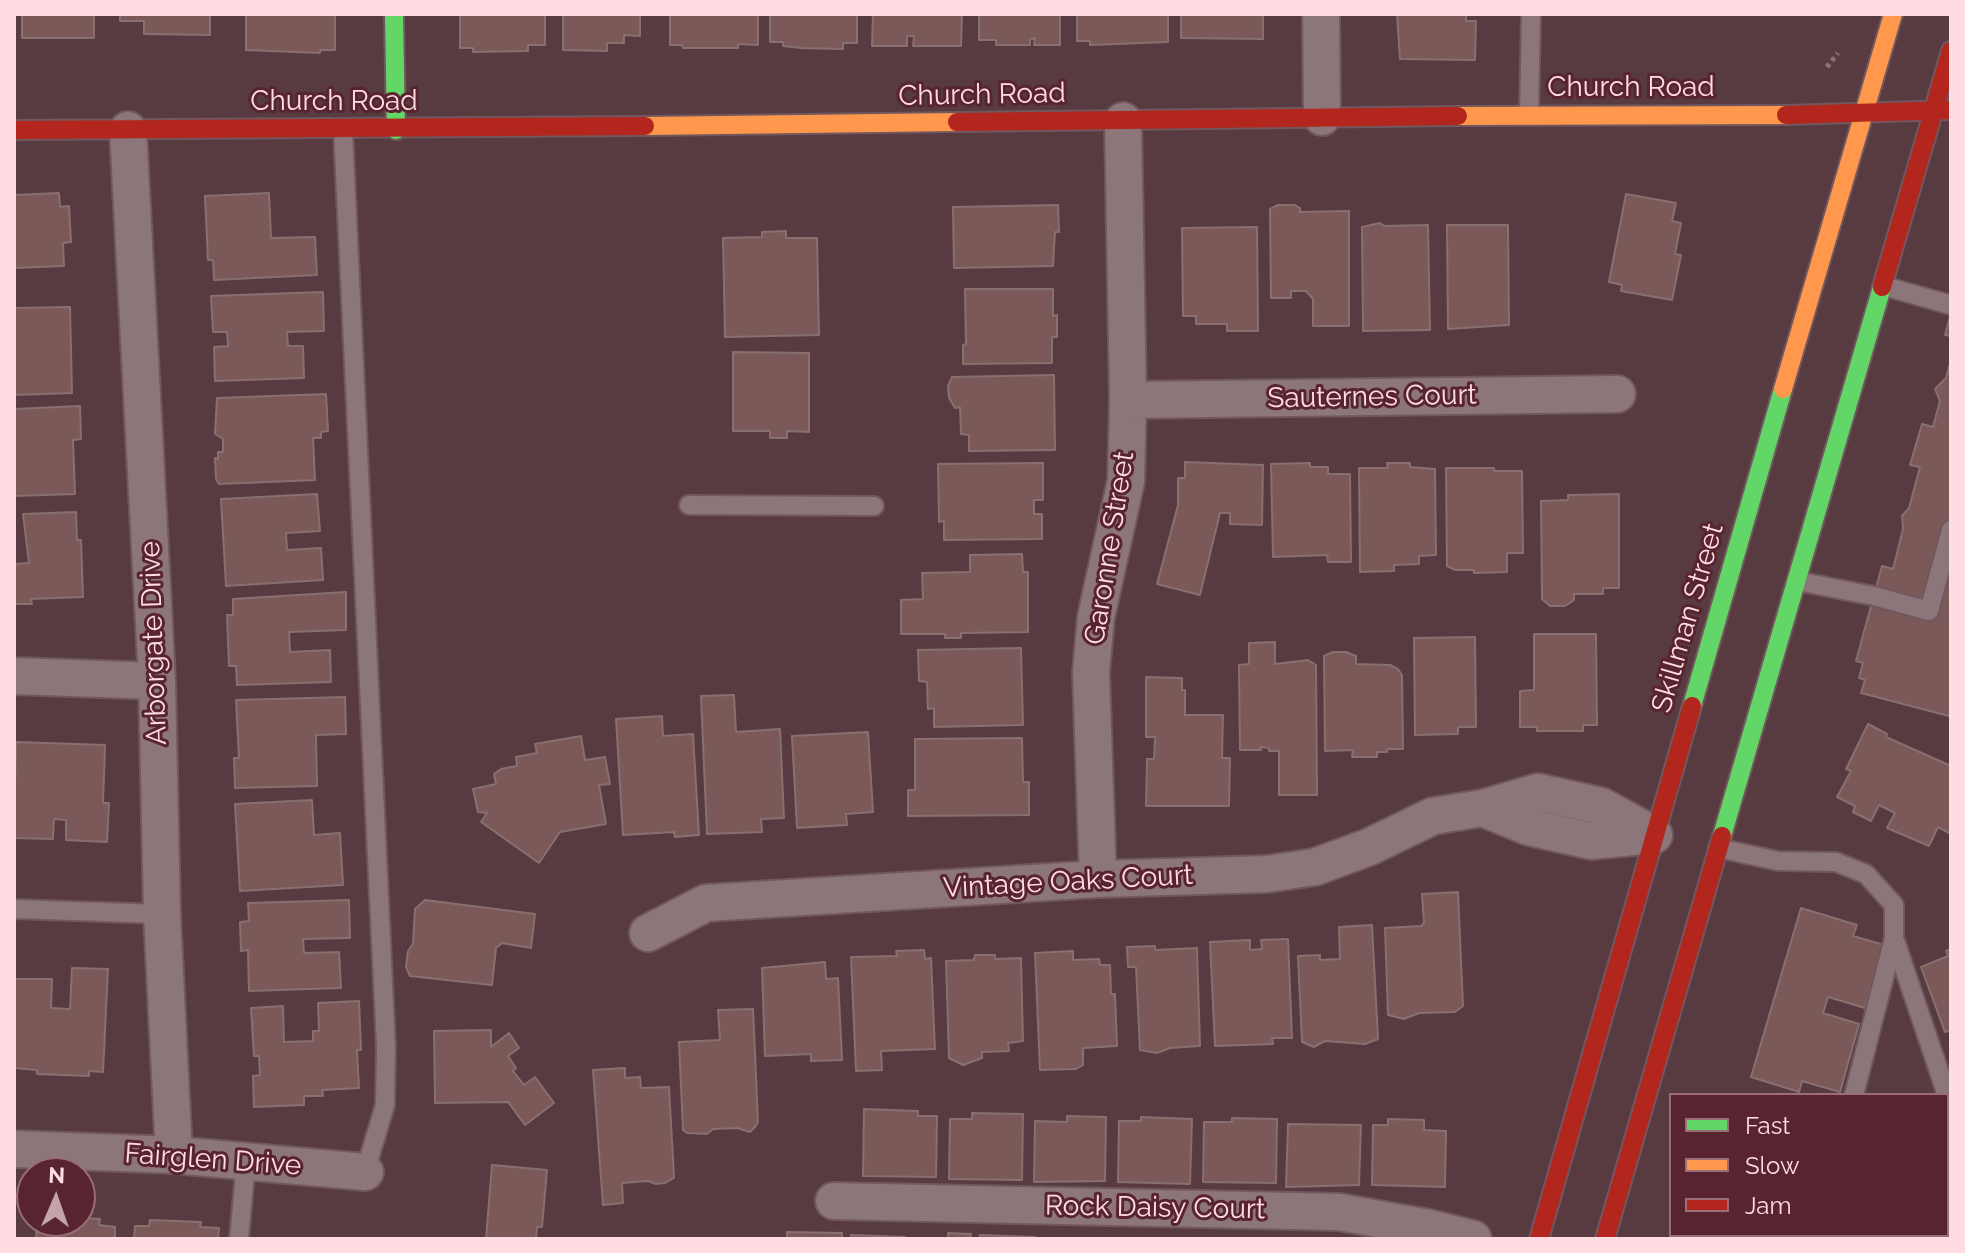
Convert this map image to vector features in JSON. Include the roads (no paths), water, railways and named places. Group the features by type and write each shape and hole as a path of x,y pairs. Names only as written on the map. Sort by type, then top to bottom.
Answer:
{"main road":[{"path":"394,14 396,130"},
{"name":"Skillman Street","path":"1539,1239 1661,837 1862,114 1893,14"},
{"path":"1605,1239 1711,846 1797,581 1884,286 1943,110 1951,51"},
{"name":"Church Road","path":"14,130 396,130 1529,115 1812,116 1943,110"}],"street":[{"path":"1321,14 1322,117"},
{"name":"Garonne Street","path":"1098,879 1091,672 1096,617 1126,481 1128,400 1123,121"},
{"name":"Arborgate Drive","path":"128,130 157,681 162,914 174,1155"},
{"name":"Sauternes Court","path":"1128,400 1617,394"},
{"path":"14,676 157,681"},
{"name":"Vintage Oaks Court","path":"648,933 706,903 1098,879 1267,874 1315,867 1369,847 1433,816 1483,808 1529,827 1591,841 1661,837"},
{"name":"Fairglen Drive","path":"14,1149 174,1155 365,1172"},
{"name":"Rock Daisy Court","path":"834,1201 1339,1212 1473,1239"}],"lane":[{"path":"1529,115 1531,14"},
{"path":"343,130 386,1047 385,1105 365,1172"},
{"path":"1884,286 1951,305"},
{"path":"689,505 874,506"},
{"path":"1797,581 1874,596 1929,611 1951,530"},
{"path":"1711,846 1778,861 1836,862 1866,874 1894,905 1894,938 1855,1093"},
{"path":"14,909 162,914"},
{"path":"1894,938 1946,1093"},
{"path":"239,1239 246,1162"}]}
